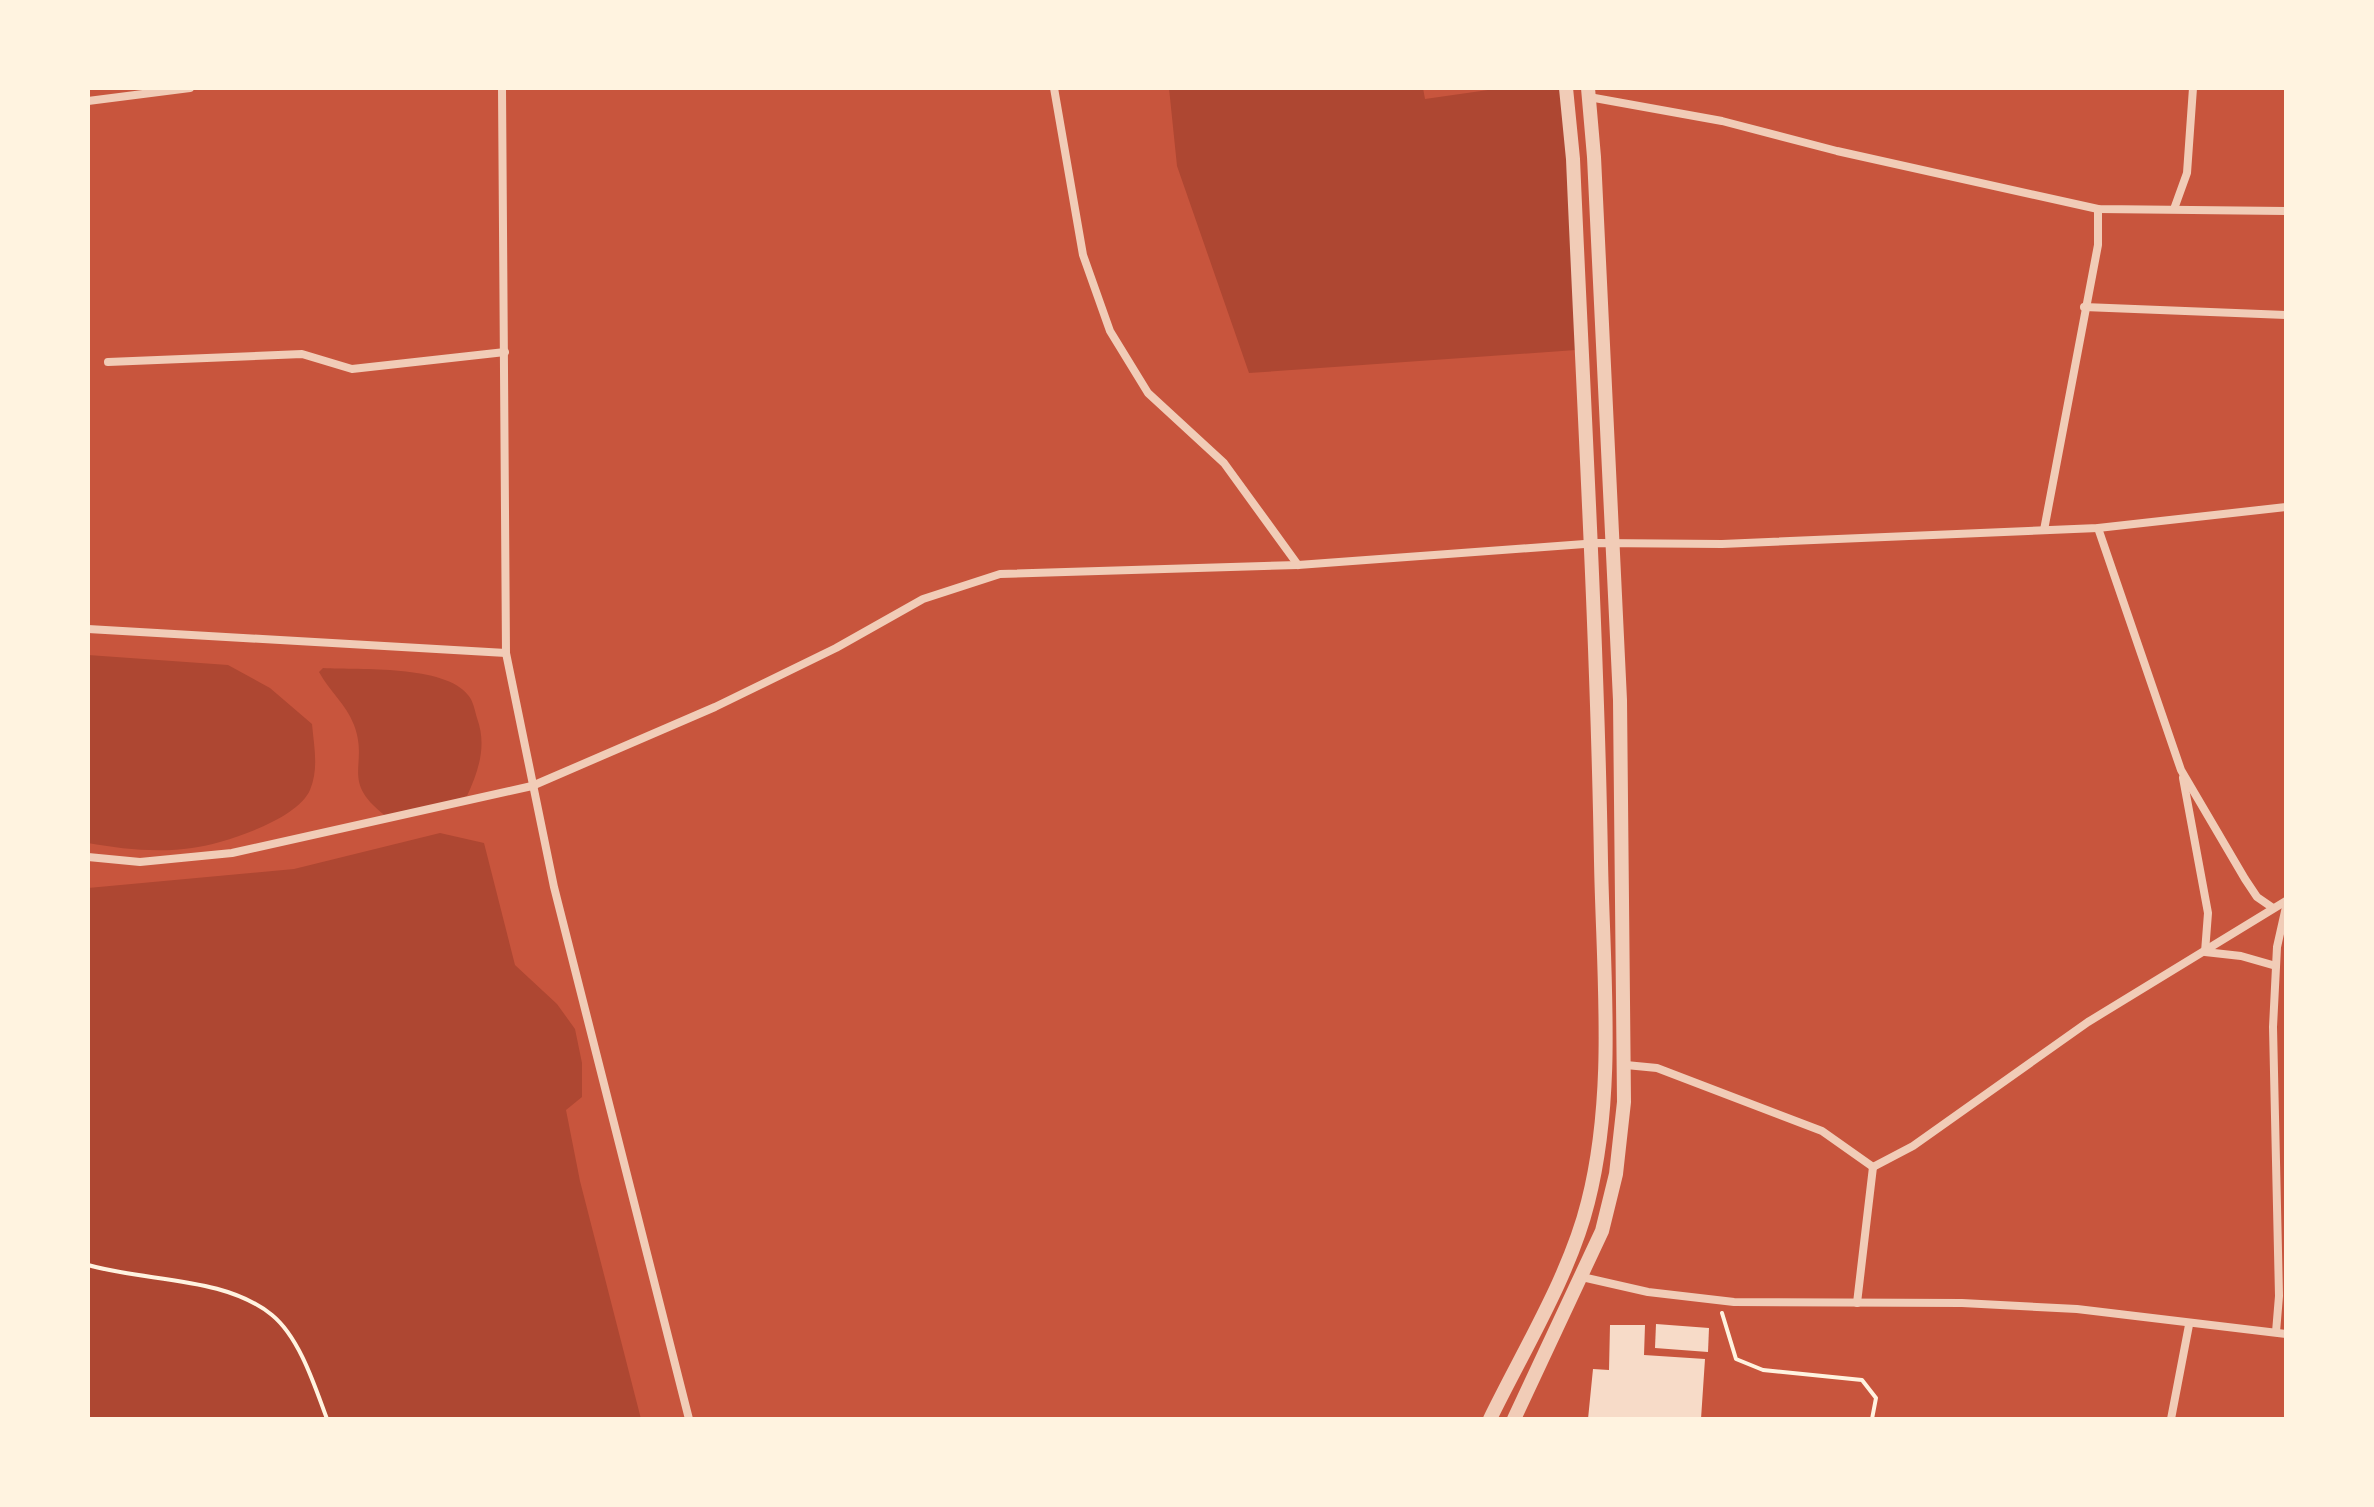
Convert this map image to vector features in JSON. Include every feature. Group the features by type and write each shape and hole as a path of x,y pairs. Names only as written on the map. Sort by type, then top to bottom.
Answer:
{"street":[{"path":"88,101 190,88"},
{"path":"502,88 506,653 532,786 689,1419"},
{"path":"1054,88 1083,255 1110,331 1148,393 1224,463 1298,565"},
{"path":"1490,1419 1582,1224 1600,1128 1605,1025 1598,700 1573,159 1566,88"},
{"path":"2174,209 2187,173 2193,88"},
{"path":"1514,1419 1582,1277 1610,1205 1620,1144 1626,1065 1620,715 1588,93 1722,121 1837,151 2098,209 2286,211"},
{"path":"2044,530 2098,245 2098,209"},
{"path":"2084,307 2286,315"},
{"path":"108,362 302,354 352,369 505,352"},
{"path":"88,857 140,862 232,853 532,786 715,707 836,648 923,599 1000,574 1298,565 1591,543 1722,544 2098,528 2286,507"},
{"path":"2098,528 2181,770 2208,913 2205,952"},
{"path":"88,629 506,653"},
{"path":"2181,770 2245,879 2257,897 2273,908"},
{"path":"1582,1277 1648,1292 1720,1300 2077,1309 2189,1325 2281,1333 2276,966 2286,904 2273,908 2088,1022 1913,1146 1873,1167"},
{"path":"2205,952 2241,956 2276,966"},
{"path":"1626,1065 1657,1068 1822,1131 1873,1167"},
{"path":"1857,1303 1873,1167"},
{"path":"2171,1419 2189,1325"}],"path":[{"path":"88,1265 116,1274 224,1291 273,1316 304,1359 327,1419"},
{"path":"1720,1300 1725,1334 1736,1359 1763,1370 1862,1380 1876,1398 1872,1419"}],"shaded area":[{"path":"1169,88 1423,88 1425,99 1502,88 1560,88 1574,203 1576,350 1249,373 1177,166"},
{"path":"88,655 228,665 270,688 312,724 315,766 310,790 302,801 275,820 240,836 205,846 153,850 88,843"},
{"path":"323,668 401,671 441,678 457,685 473,703 481,738 478,767 467,796 390,819 374,806 360,784 358,740 354,725 319,672"},
{"path":"440,833 484,843 515,965 557,1004 575,1029 582,1063 582,1097 566,1110 580,1181 641,1419 88,1419 88,888 294,869"}],"building":[{"path":"1656,1324 1709,1328 1708,1352 1655,1348"},
{"path":"1610,1325 1645,1325 1644,1355 1705,1359 1701,1419 1588,1419 1593,1369 1609,1370"}]}
